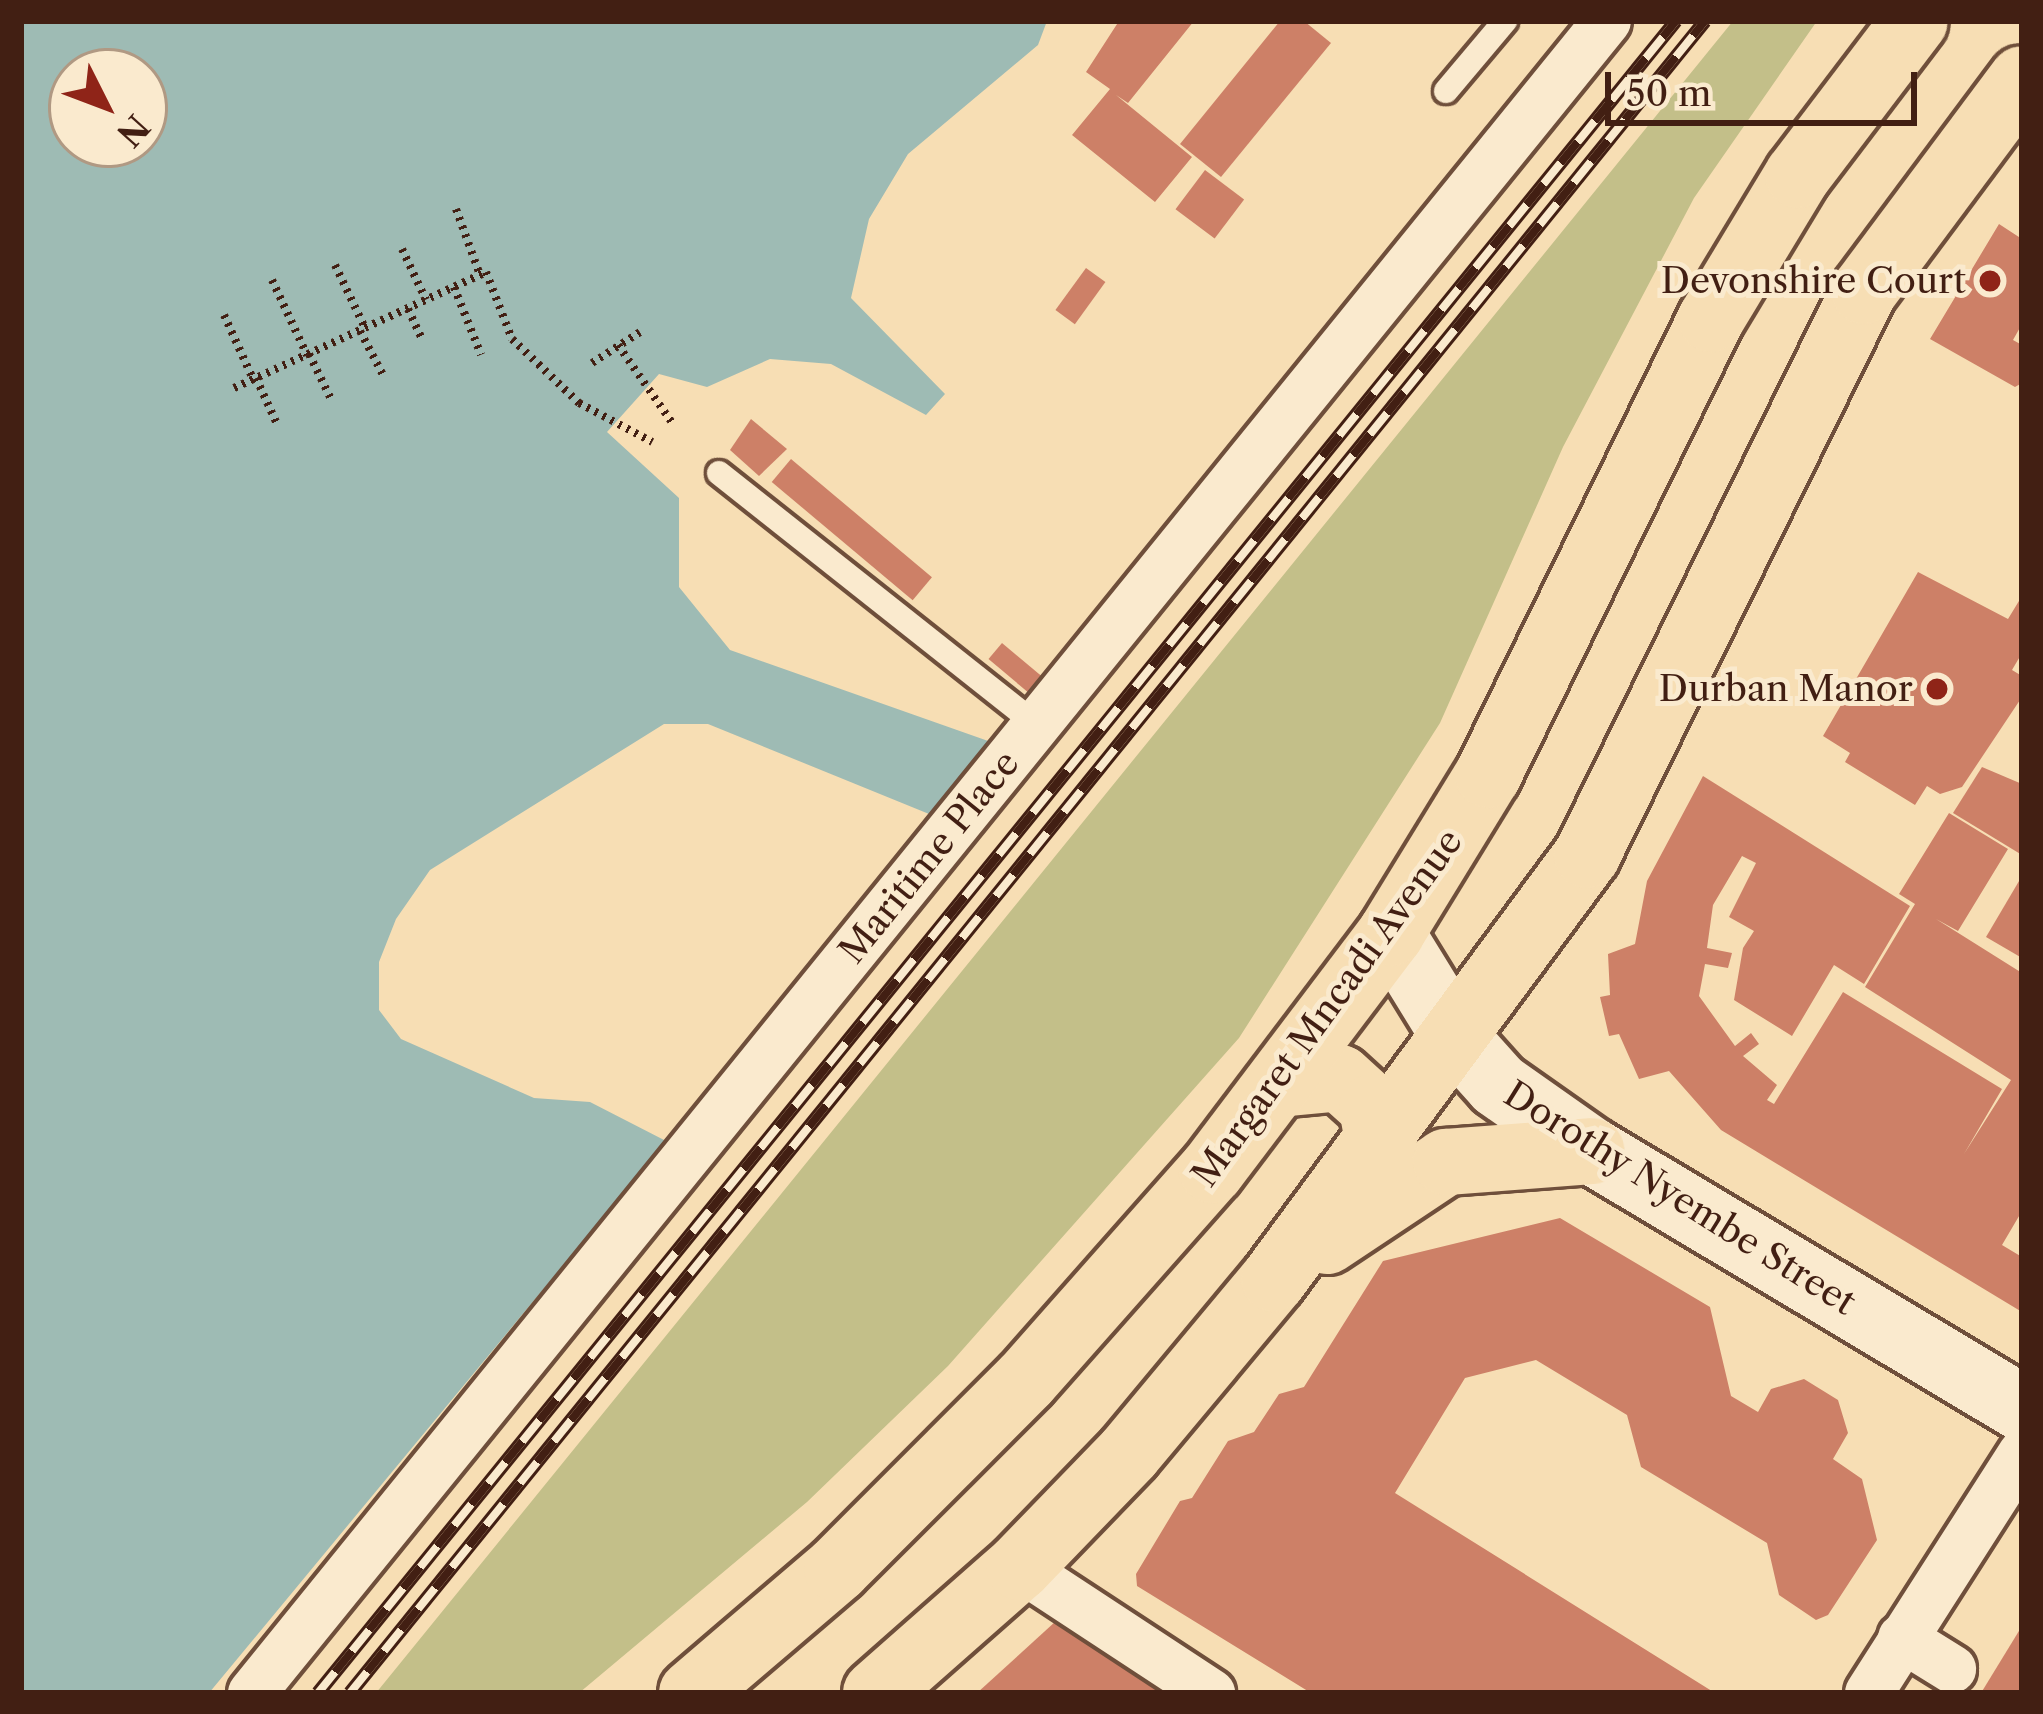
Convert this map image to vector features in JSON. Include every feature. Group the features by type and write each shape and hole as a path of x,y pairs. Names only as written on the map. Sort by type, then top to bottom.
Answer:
{"main road":[{"name":"Margaret Mncadi Avenue","path":"692,1693 821,1584 1025,1380 1279,1084 1391,933 1489,776 1711,319 1798,175 1916,21"},
{"path":"876,1693 1019,1568 1129,1453 1274,1279 1587,855 1864,291 2022,79"},
{"name":"Dorothy Nyembe Street","path":"1391,933 1455,1037 1498,1085 1592,1151 2022,1408"},
{"path":"1279,1084 1326,1075 1348,1083 1372,1107 1378,1140"},
{"path":"1274,1279 1446,1162 1592,1151"}],"street":[{"name":"Maritime Place","path":"252,1693 1607,21"},
{"path":"1869,1693 2022,1454"},
{"path":"1019,1568 1211,1693"},
{"path":"1902,1638 1952,1669"}],"lane":[{"path":"1446,91 1505,21"},
{"path":"718,473 1037,724"}],"path":[{"path":"455,209 479,275"},
{"path":"402,249 426,300"},
{"path":"335,265 382,375"},
{"path":"234,388 486,272 512,339 578,403 652,442"},
{"path":"272,280 332,401"},
{"path":"454,287 482,355"},
{"path":"408,309 423,341"},
{"path":"224,315 277,424"},
{"path":"592,363 640,332"},
{"path":"618,345 673,424"}],"shaded area":[{"path":"1733,21 1817,21 1694,198 1563,447 1440,723 1239,1038 948,1366 807,1502 579,1693 376,1693"}],"water":[{"path":"21,21 1047,21 1038,45 908,154 869,219 851,298 945,394 926,415 831,364 770,359 707,387 659,374 607,432 679,498 679,587 730,650 991,742 934,816 708,724 664,724 430,870 396,919 379,962 379,1010 401,1039 534,1098 590,1102 666,1141 209,1693 21,1693"}],"building":[{"path":"1119,21 1194,21 1128,103 1116,95 1192,157 1155,202 1072,135 1110,89 1086,72"},
{"path":"1280,21 1304,21 1331,43 1221,177 1180,144"},
{"path":"1205,170 1244,199 1215,239 1176,209"},
{"name":"Devonshire Court","path":"1999,224 2022,239 2022,324 2013,340 2022,345 2022,383 2015,387 1930,339"},
{"path":"1086,268 1105,282 1075,324 1055,310"},
{"path":"751,419 787,449 759,476 730,450"},
{"path":"791,459 932,577 913,600 772,482"},
{"name":"Durban Manor","path":"1918,572 2008,619 2022,596 2022,653 2012,670 2022,676 2022,697 1962,787 1940,794 1927,786 1915,805 1845,762 1850,753 1823,736"},
{"path":"1002,643 1044,678 1031,694 989,659"},
{"path":"1982,767 2022,784 2022,855 1953,813"},
{"path":"1703,776 1910,906 1864,984 1834,965 1792,1036 1734,1000 1743,948 1754,931 1729,917 1756,863 1742,856 1713,905 1707,948 1732,953 1728,968 1705,964 1699,996 1735,1046 1751,1033 1759,1044 1743,1056 1777,1085 1767,1100 1774,1104 1843,992 2002,1089 1964,1154 2011,1080 1865,987 1915,904 1899,894 1949,813 2008,849 1958,931 1936,919 2022,973 2022,1211 2002,1245 2022,1257 2022,1312 1721,1130 1669,1071 1639,1079 1619,1034 1609,1036 1600,997 1610,995 1608,954 1635,944 1647,881"},
{"path":"2022,876 2022,958 1986,937"},
{"path":"1560,1218 1710,1307 1731,1396 1758,1412 1771,1389 1804,1379 1838,1400 1848,1433 1833,1459 1862,1479 1877,1540 1828,1615 1816,1620 1779,1595 1767,1543 1641,1467 1627,1415 1536,1360 1465,1378 1395,1493 1715,1693 1311,1693 1137,1586 1136,1574 1180,1501 1192,1498 1228,1441 1254,1432 1279,1394 1304,1387 1383,1261"},
{"path":"1056,1621 1169,1693 977,1693"},
{"path":"2022,1626 2022,1693 1981,1693"}],"railway":[{"path":"318,1693 1676,21"},
{"path":"350,1693 1705,21"}],"place":[{"name":"Devonshire Court","path":"1990,281"},
{"name":"Durban Manor","path":"1937,689"}]}
